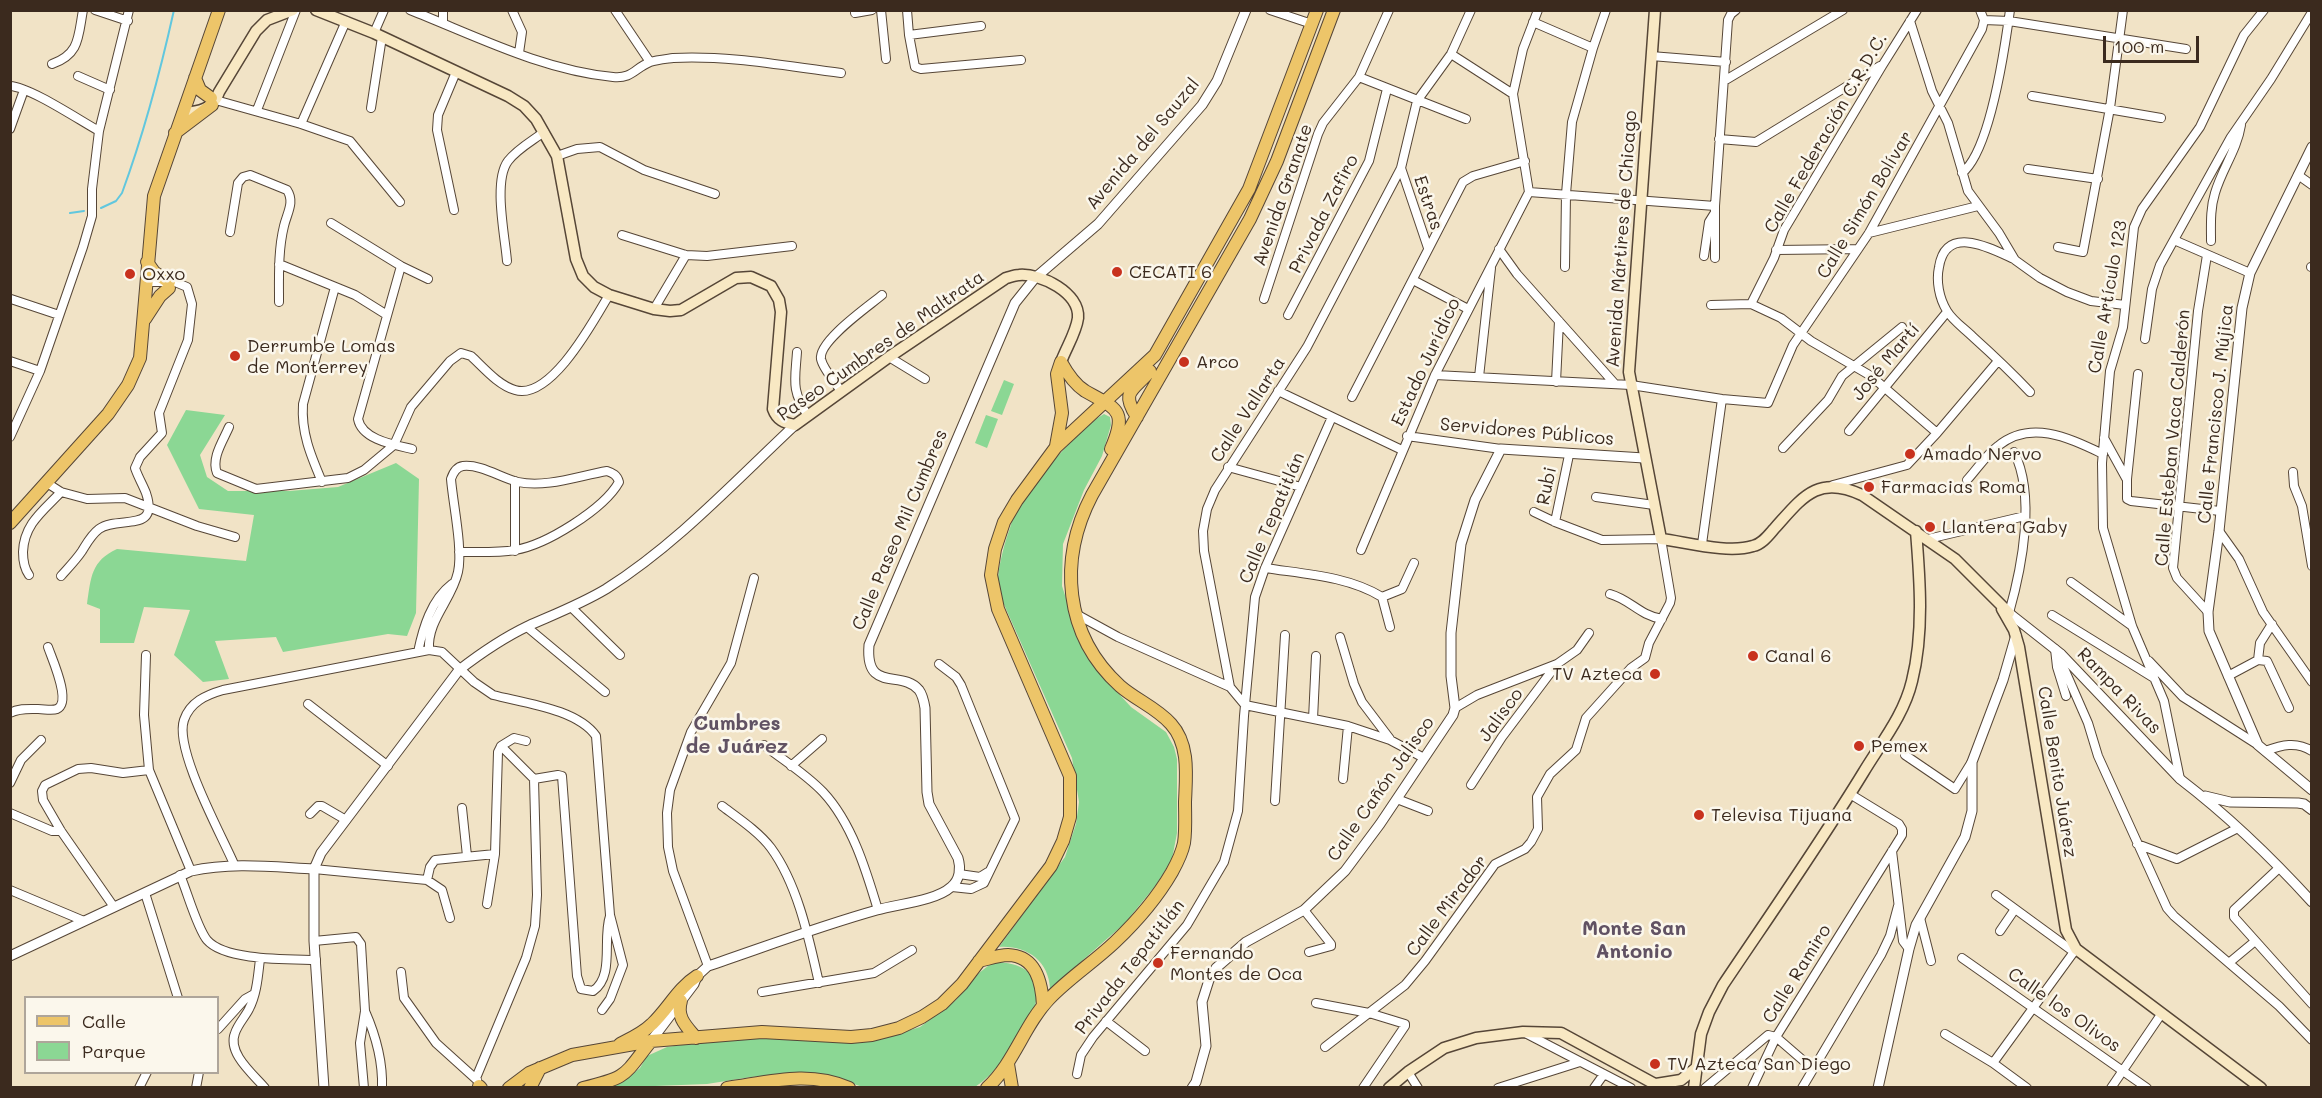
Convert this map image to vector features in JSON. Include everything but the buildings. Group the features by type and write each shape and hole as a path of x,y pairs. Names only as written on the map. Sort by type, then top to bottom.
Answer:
{"main road":[{"path":"10,523 120,398 140,358 154,196 219,10"},
{"path":"175,133 215,99 256,31 267,20 294,10"},
{"path":"316,10 378,35 524,106 544,132 556,156 576,259 583,276 594,287 609,295 654,309 670,311 681,310 736,278 751,277 771,286 779,300 781,312 773,409 775,416 784,423 795,425"},
{"path":"1137,417 1128,403 1128,396 1149,372 1155,356 1249,189 1317,10"},
{"path":"987,1088 1008,1064 1043,1006 1114,943 1143,913 1177,864 1185,834 1186,764 1179,736 1171,724 1157,711 1127,692 1114,680 1091,648 1076,614 1069,573 1073,544 1084,510 1250,219 1277,161 1334,10"},
{"name":"Avenida Mártires de Chicago","path":"1655,10 1629,372 1660,539"},
{"path":"195,78 200,90 215,99"},
{"path":"185,107 203,109 215,99"},
{"path":"1273,127 1272,152 1277,161"},
{"path":"144,320 156,300 172,285 154,272 147,262"},
{"name":"Paseo Cumbres de Maltrata","path":"795,425 889,357 1006,278 1020,274 1067,292 1074,303 1078,317 1061,362"},
{"path":"512,1087 520,1078 572,1054 651,1041 762,1032 851,1037 872,1035 899,1028 922,1017 942,1004 962,984 1051,866 1064,841 1070,817 1070,776 998,609 991,575 995,549 1004,522 1056,447 1155,356"},
{"path":"1061,362 1078,386 1105,401 1116,412 1120,424 1102,477"},
{"path":"1056,447 1062,413 1058,374 1061,362"},
{"path":"1660,539 1735,549 1759,544 1802,498 1815,490 1832,486"},
{"name":"Calle Benito Juárez","path":"1832,486 1849,489 1862,495 1928,539 1970,572 2009,613"},
{"path":"1695,1088 1701,1034 1709,1012 1724,985 1850,794 1902,710 1916,667 1920,602 1916,531"},
{"name":"Calle Benito Juárez","path":"1998,602 2016,635 2066,930 2075,950"},
{"path":"2075,950 2162,1013 2254,1085"},
{"path":"979,961 1008,955 1029,963 1042,985 1043,1006"},
{"path":"610,1049 641,1033 654,1023 675,996 697,976"},
{"path":"681,1001 680,1015 696,1038"},
{"path":"1389,1088 1407,1072 1444,1048 1476,1038 1523,1032 1561,1034 1659,1086 1681,1080 1696,1068"},
{"path":"583,1088 616,1080 623,1076 632,1068 651,1041"},
{"path":"1008,1064 1012,1088"},
{"path":"530,1088 541,1067"},
{"path":"727,1088 780,1078 804,1077 824,1079 849,1088"}],"street":[{"path":"52,64 65,60 74,50 83,10"},
{"path":"95,10 128,21"},
{"path":"12,432 40,371 92,216 92,189 99,131 129,10"},
{"path":"256,110 294,10"},
{"path":"371,108 378,35 384,10"},
{"path":"410,10 519,53 573,70 617,77 630,76 650,62 671,58 720,59 841,73"},
{"path":"442,10 443,23"},
{"path":"512,10 522,32 519,53"},
{"path":"615,10 650,62"},
{"path":"855,13 872,10"},
{"path":"881,10 886,59"},
{"path":"907,10 912,62 915,67 921,69 1021,60"},
{"name":"Avenida del Sauzal","path":"1035,278 1098,224 1202,105 1217,81 1246,10"},
{"path":"1270,10 1312,24"},
{"name":"Avenida Granate","path":"1264,299 1318,134 1323,123 1359,77 1389,10"},
{"path":"1417,101 1451,54 1471,10"},
{"path":"1538,10 1523,49 1514,94 1529,192 1641,200 1715,210"},
{"path":"1564,267 1566,194 1572,122 1606,10"},
{"path":"1715,258 1715,210 1728,20 1736,10"},
{"path":"1724,81 1843,10"},
{"name":"Calle Federación C.R.D.C.","path":"1750,304 1770,268 1784,230 1917,10"},
{"path":"1980,10 1984,20 2009,21 2186,49"},
{"path":"1962,173 1969,168 1975,158 1997,94 2010,10"},
{"path":"2058,247 2083,252 2110,108 2122,10"},
{"name":"Calle Artículo 123","path":"2180,779 2170,723 2132,626 2103,528 2103,454 2110,371 2124,327 2131,242 2137,220 2190,144 2244,35 2264,10"},
{"path":"2145,339 2154,278 2227,144 2271,79 2312,12"},
{"name":"Calle Simón Bolívar","path":"1722,399 1768,403 1793,345 1869,233 1941,107 1982,29 1984,20"},
{"path":"301,124 346,21"},
{"path":"1910,21 1932,92 1948,123 1968,191 2000,233 2015,260"},
{"path":"1533,22 1593,48"},
{"path":"909,35 981,26"},
{"path":"1451,54 1514,94"},
{"path":"1652,56 1725,62"},
{"path":"1719,139 1756,142 1882,66"},
{"path":"454,210 437,130 438,115 456,72"},
{"path":"78,76 110,90"},
{"path":"1359,77 1466,119"},
{"path":"10,86 24,90 99,131"},
{"name":"Privada Zafiro","path":"1288,315 1369,161 1387,89"},
{"path":"10,129 24,90"},
{"path":"2032,96 2161,118"},
{"path":"215,99 350,141 400,202"},
{"name":"Calle Vallarta","path":"1230,687 1204,551 1203,531 1207,509 1228,467 1307,347 1401,168 1417,101"},
{"path":"2211,241 2211,207 2239,140 2242,121"},
{"path":"507,261 501,194 503,168 515,153 544,132"},
{"path":"556,156 577,149 600,147 644,170 715,194"},
{"name":"Calle Francisco J. Mújica","path":"2312,147 2250,273 2242,308 2219,531 2238,559 2272,624 2312,682"},
{"path":"1352,397 1428,248 1467,178 1525,161"},
{"name":"Estras","path":"1401,168 1428,248"},
{"path":"2028,169 2098,178"},
{"path":"2298,175 2312,185"},
{"path":"230,232 238,183 243,177 250,176 287,190 292,202 283,228 279,264 279,302"},
{"name":"Estado Jurídico","path":"1361,550 1407,436 1435,375 1529,192"},
{"path":"1869,233 1978,206"},
{"path":"1704,256 1709,222 1715,210"},
{"path":"331,223 401,266 428,279"},
{"path":"622,235 686,255 707,256 792,246"},
{"path":"2174,240 2250,273"},
{"path":"2030,392 1947,312 1939,291 1937,274 1941,255 1945,249 1956,243 1985,246 2015,260 2040,279 2067,292 2091,301 2125,306"},
{"path":"1499,249 1517,274 1615,384"},
{"path":"1776,250 1858,249"},
{"path":"654,309 686,255"},
{"name":"Calle Esteban Vaca Calderón","path":"2207,255 2198,311 2174,573 2208,612"},
{"path":"1479,377 1492,263"},
{"path":"279,264 355,295 387,315"},
{"path":"401,266 358,419 362,428 372,436 412,449"},
{"name":"Calle Paseo Mil Cumbres","path":"959,874 958,858 929,804 925,708 920,690 911,684 886,680 876,673 870,666 868,645 1015,303 1035,278"},
{"path":"1413,280 1468,309"},
{"path":"61,576 98,529 110,523 141,521 146,517 149,507 147,494 135,468 140,458 162,433 159,412 188,340 191,316 190,291 187,287 146,285"},
{"path":"322,482 307,447 302,418 303,404 335,287"},
{"path":"229,427 213,465 217,472 256,489 348,478 364,470 394,445 411,407 456,355 466,353 471,356 496,379 514,390 534,389 550,378 562,364 586,333 609,295"},
{"path":"841,391 821,361 821,354 832,336 882,295"},
{"path":"11,299 59,315"},
{"path":"1711,305 1750,304 1781,318 1802,334 1855,366 1937,433"},
{"name":"José Martí","path":"1848,431 1947,312"},
{"path":"1556,382 1558,321"},
{"path":"1783,448 1828,399 1842,376 1902,327"},
{"path":"797,352 794,390 808,416"},
{"path":"889,357 925,379"},
{"path":"1832,486 1906,465 1937,433 1998,360"},
{"path":"10,361 40,371"},
{"path":"2138,374 2127,497 2131,501 2220,511"},
{"path":"1435,375 1631,385 1722,399 1702,544"},
{"path":"1278,391 1402,450"},
{"name":"Calle Tepatitlán","path":"1245,705 1255,597 1332,417"},
{"name":"Paseo Cumbres de Maltrata","path":"314,869 321,853 459,670 483,651 527,627 572,608 655,555 795,425"},
{"path":"1967,480 1997,447 2016,435 2039,432 2056,435 2103,454"},
{"name":"Servidores Públicos","path":"1407,436 1501,449 1644,458"},
{"path":"2104,438 2127,479"},
{"name":"Calle Cañón Jalisco","path":"1192,1088 1196,1082 1206,1046 1202,1002 1216,968 1246,942 1304,910 1345,871 1449,721 1455,708 1451,676 1451,633 1461,544 1475,500 1501,449"},
{"path":"2009,613 2021,565 2025,516 2022,467 2014,452"},
{"name":"Rubi","path":"1555,522 1569,455"},
{"path":"429,650 428,639 434,620 451,593 452,584 458,573 459,552 451,479 455,470 464,466 488,471 515,482 534,484 606,471 613,473 619,482 613,492 588,514 536,545 514,551 459,552"},
{"path":"1228,467 1301,487"},
{"path":"2293,472 2294,486 2309,527 2312,566"},
{"path":"514,551 515,482"},
{"path":"47,483 61,492 87,500 125,498 197,526 235,537"},
{"path":"29,575 24,569 23,561 25,534 31,523 61,492"},
{"path":"1596,497 1654,505"},
{"path":"1534,512 1602,540 1660,539"},
{"path":"1928,539 2025,516"},
{"path":"2219,531 2208,612 2211,637 2261,748 2312,790"},
{"name":"Calle Mirador","path":"1325,1047 1414,976 1495,864 1525,849 1530,842 1538,829 1537,798 1550,774 1576,750 1586,718 1631,668 1645,658 1649,643 1662,619 1671,598 1660,539"},
{"path":"1382,597 1402,589 1414,563"},
{"path":"1266,568 1332,579 1372,591 1382,597 1390,627"},
{"path":"708,966 673,871 668,847 669,802 675,772 688,738 731,663 754,578"},
{"path":"2071,582 2132,626"},
{"path":"418,652 427,618 444,590 452,584"},
{"path":"1610,594 1620,597 1643,614 1662,619"},
{"path":"572,608 620,655"},
{"name":"Rampa Rivas","path":"2009,613 2058,652 2180,779 2202,795"},
{"path":"1076,614 1118,637 1230,687 1245,705 1348,726 1390,740 1424,758"},
{"path":"2052,615 2154,678"},
{"path":"2258,660 2260,643 2272,624"},
{"path":"527,627 604,692"},
{"path":"1455,708 1477,695 1557,664 1576,650 1589,633"},
{"path":"1275,801 1286,635"},
{"path":"1905,755 1955,789 1972,762 2003,680 2016,635"},
{"path":"1340,637 1354,684 1362,702 1390,740"},
{"path":"10,713 27,709 56,710 62,706 64,701 62,687 48,647"},
{"path":"234,864 191,768 183,741 183,722 187,713 207,695 223,690 429,650 442,652 483,690 493,695 568,715 590,728 596,736 610,915 623,965 610,999 602,1010"},
{"path":"2058,652 2057,667 2066,696"},
{"path":"2058,652 2088,723 2098,756 2170,912 2279,1005 2312,1040"},
{"path":"146,654 144,715 149,770 191,870"},
{"name":"Calle Artículo 123","path":"2144,655 2183,697 2261,748"},
{"path":"1313,719 1316,656"},
{"path":"2228,676 2258,660 2267,661 2289,708"},
{"path":"939,664 956,676 961,686 1015,819 984,883 979,887 968,889 952,887"},
{"name":"Jalisco","path":"1471,785 1502,737 1557,664"},
{"path":"2300,664 2312,669"},
{"path":"308,704 388,766"},
{"name":"Privada Tepatitlán","path":"1077,1074 1081,1054 1187,925 1224,862 1238,811 1245,705"},
{"path":"1343,779 1348,726"},
{"path":"500,747 514,738 526,741"},
{"path":"791,766 822,738"},
{"path":"10,783 21,760 41,740"},
{"path":"764,745 823,792 839,813 859,853 878,909"},
{"path":"2261,748 2298,745 2312,751"},
{"path":"401,972 404,998 436,1043 478,1085 526,958 535,926 537,895 534,779 500,747"},
{"path":"487,904 495,854 500,747"},
{"path":"1878,1088 1909,949 1920,918 1965,837 1972,811 1972,762"},
{"path":"114,908 62,831 41,795 45,785 78,769 91,768 123,773 149,770"},
{"path":"534,779 558,775 562,777 577,976 581,989 592,990 602,982 605,972 606,927 610,915"},
{"path":"1850,794 1902,826 1902,835 1892,851 1903,941 1909,949"},
{"path":"2202,795 2230,802 2298,803 2312,810"},
{"path":"2202,795 2312,902"},
{"path":"1397,798 1428,811"},
{"path":"310,814 318,806 322,806 346,820"},
{"path":"722,806 770,846 788,878 807,932 819,983"},
{"path":"462,808 467,856"},
{"path":"10,813 52,831 62,831"},
{"path":"2137,844 2177,859 2238,828"},
{"name":"Calle Ramiro","path":"1705,1088 1768,1035 1776,1037 1892,851"},
{"path":"427,880 430,867 435,860 495,854"},
{"path":"10,956 191,870 216,865 314,869 427,880 442,890 450,918"},
{"path":"2279,868 2234,910 2234,917 2312,1004"},
{"path":"314,869 315,941 324,1088"},
{"path":"651,1041 697,976 708,966 878,909 938,895 952,887 959,874 980,877 988,872"},
{"path":"180,875 207,940 215,947 260,958 316,960"},
{"path":"10,890 84,921"},
{"path":"145,893 177,996"},
{"path":"1993,1063 2075,950 1996,895"},
{"path":"1802,1088 1881,955 1890,936 1898,906"},
{"path":"2000,932 2015,909"},
{"path":"1304,910 1331,944 1331,946 1309,952"},
{"path":"1920,918 1931,961"},
{"path":"315,941 356,937 359,939 365,1011 360,1043 364,1088"},
{"path":"2230,962 2254,942"},
{"path":"762,992 874,974 912,950"},
{"path":"260,958 254,994 250,1007 235,1033 233,1046 243,1064 265,1088"},
{"name":"Calle los Olivos","path":"1962,958 2147,1088"},
{"path":"219,1028 245,999 254,994"},
{"path":"1316,1003 1369,1013 1402,1022 1405,1026 1363,1088"},
{"path":"365,1011 380,1052 382,1088"},
{"path":"2111,1088 2162,1013"},
{"path":"1106,1021 1145,1051"},
{"path":"1523,1032 1631,1088"},
{"path":"1945,1035 1993,1063 2027,1088"},
{"path":"1752,1088 1776,1037 1814,1069"},
{"path":"1498,1088 1580,1062"},
{"path":"1407,1072 1418,1088"},
{"path":"140,1088 146,1074"},
{"path":"1594,1088 1604,1074"}],"green space":[{"path":"1004,380 1014,384 1002,415 991,411"},
{"path":"186,410 225,415 200,455 207,477 228,491 289,491 338,487 396,463 419,479 416,613 407,636 388,634 283,652 276,637 215,641 229,679 203,682 174,655 190,610 144,607 134,643 100,643 100,609 87,604 94,571 108,554 117,549 246,561 254,515 199,509 167,445"},
{"path":"1104,414 1110,417 1111,425 1102,456 1084,490 1063,544 1062,586 1079,638 1097,670 1131,707 1166,732 1174,747 1177,759 1177,833 1172,859 1156,885 1125,923 1050,989 1045,970 1034,956 1018,949 999,947 1065,857 1076,824 1079,802 1072,758 1002,600 998,578 1008,533 1025,499 1064,449 1092,422"},
{"path":"986,415 998,419 987,448 975,443"},
{"path":"993,962 1013,964 1028,972 1036,985 1037,995 1032,1013 1005,1056 995,1070 975,1087 863,1087 825,1075 807,1073 751,1077 707,1084 603,1088 616,1080 623,1082 640,1068 647,1056 667,1047 731,1038 891,1036 920,1027 956,1000 979,973"}],"waterway":[{"path":"101,208 116,201 122,193 151,103 174,10"},
{"path":"70,213 84,211"}],"place":[{"name":"CECATI 6","path":"1117,272"},
{"name":"Oxxo","path":"130,274"},
{"name":"Derrumbe Lomas de Monterrey","path":"235,356"},
{"name":"Arco","path":"1184,362"},
{"name":"Amado Nervo","path":"1910,454"},
{"name":"Farmacias Roma","path":"1869,487"},
{"name":"Llantera Gaby","path":"1930,527"},
{"name":"Canal 6","path":"1753,656"},
{"name":"TV Azteca","path":"1655,674"},
{"name":"Pemex","path":"1859,746"},
{"name":"Televisa Tijuana","path":"1699,815"},
{"name":"Fernando Montes de Oca","path":"1158,963"},
{"name":"TV Azteca San Diego","path":"1655,1064"}],"district":[{"name":"Cumbres de Juárez","path":"737,736"},
{"name":"Monte San Antonio","path":"1634,940"}]}
